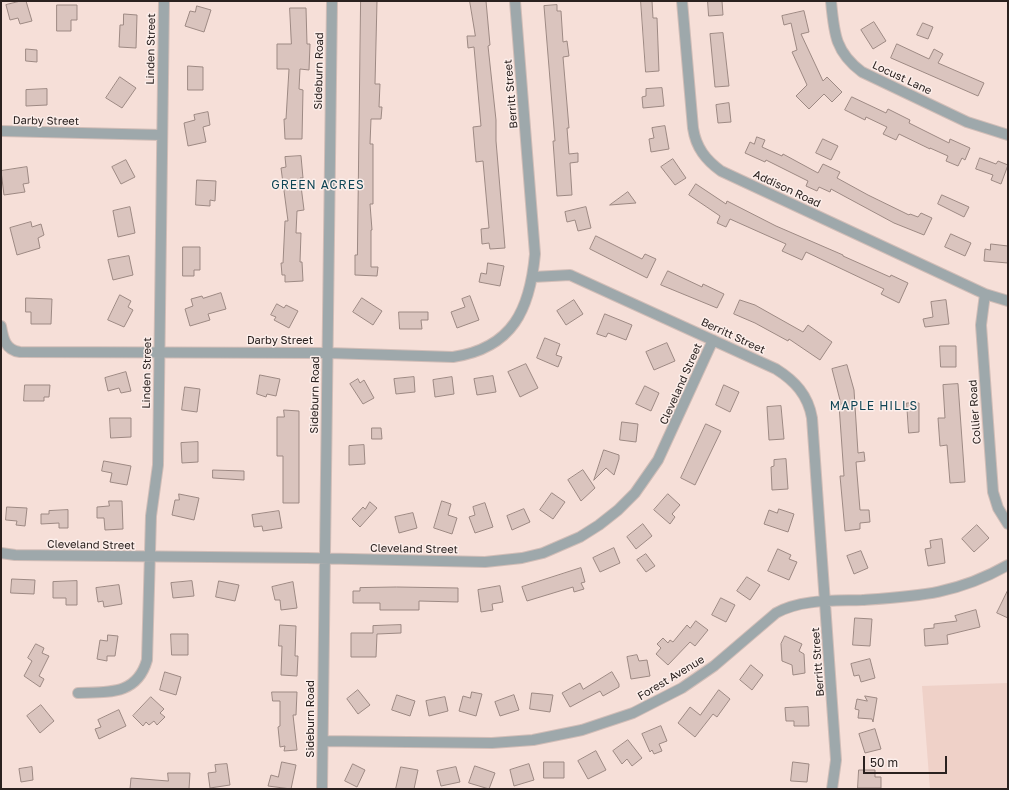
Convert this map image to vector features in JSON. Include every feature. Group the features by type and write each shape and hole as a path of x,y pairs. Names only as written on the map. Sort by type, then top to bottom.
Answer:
{"street":[{"name":"Linden Street","path":"78,693 112,692 123,689 139,678 147,660 151,516 158,465 164,1"},
{"name":"Sideburn Road","path":"322,789 332,1"},
{"name":"Berritt Street","path":"515,1 536,254 533,277 570,275 713,340 787,376 795,382 808,401 812,418 836,760 832,789"},
{"name":"Addison Road","path":"682,1 692,128 698,147 711,164 721,171 985,294 1008,301"},
{"name":"Locust Lane","path":"831,1 837,43 844,56 851,64 862,72 967,122 1008,135"},
{"name":"Darby Street","path":"1,132 162,135"},
{"name":"Darby Street","path":"1,326 5,342 11,350 16,351 328,353 453,357 481,350 500,339 517,321 527,302 533,277"},
{"name":"Collier Road","path":"985,294 980,325 993,492 998,508 1008,524"},
{"name":"Cleveland Street","path":"1,554 149,558 306,558 325,560 501,562 543,553 580,537 599,525 618,510 647,476 670,436 713,340"},
{"name":"Forest Avenue","path":"323,742 492,744 533,740 582,730 633,713 682,688 714,666 776,613 785,608 813,602 940,593 972,583 1008,565"}],"shaded area":[{"path":"1008,683 1008,789 930,789 922,686"}],"building":[{"path":"26,1 32,21 20,24 18,18 10,20 6,5"},
{"path":"361,1 377,1 375,84 380,84 379,107 382,107 381,119 371,119 370,144 373,144 373,204 370,204 372,230 371,267 378,267 377,276 355,275 355,255 357,255"},
{"path":"470,1 486,1 490,45 488,46 496,120 496,141 505,248 490,249 489,243 482,244 481,229 489,228 483,161 476,162 473,127 481,126 474,47 468,48 467,36 475,36"},
{"path":"641,1 652,1 653,18 657,18 659,71 646,72"},
{"path":"708,1 722,1 723,15 709,16"},
{"path":"57,5 77,5 77,20 71,20 71,31 57,31"},
{"path":"557,5 557,11 561,11 563,42 567,41 569,56 563,57 569,128 567,128 569,154 578,153 578,162 570,163 572,195 557,196 553,141 555,141 544,6"},
{"path":"197,6 211,10 204,32 185,26 190,11 195,12"},
{"path":"290,8 306,8 307,44 310,44 309,70 300,69 299,89 303,90 302,139 285,139 284,119 286,119 289,69 277,69 277,44 291,44"},
{"path":"804,11 809,32 801,34 823,81 827,77 842,92 832,102 824,94 809,109 796,96 807,85 792,52 797,50 791,23 784,25 782,16"},
{"path":"124,14 137,15 136,48 119,47 120,25 123,25"},
{"path":"874,22 886,41 873,49 861,30"},
{"path":"923,23 933,27 928,39 917,35"},
{"path":"723,33 729,86 715,87 710,34"},
{"path":"897,44 929,59 934,49 943,54 938,63 984,83 978,96 891,58"},
{"path":"26,49 37,50 37,62 26,61"},
{"path":"188,66 203,67 203,90 188,90"},
{"path":"120,77 136,88 122,108 106,98"},
{"path":"662,88 664,106 643,108 642,97 646,96 646,89"},
{"path":"47,89 47,105 26,106 26,90"},
{"path":"852,97 886,113 888,109 910,120 909,123 949,143 950,139 970,148 965,160 962,158 958,166 946,161 948,156 899,134 896,140 883,134 887,127 866,117 865,120 845,110"},
{"path":"729,103 731,122 718,123 716,105"},
{"path":"208,112 210,125 203,127 206,142 188,146 184,123 195,120 194,115"},
{"path":"665,126 669,149 651,152 649,139 654,138 652,128"},
{"path":"757,137 765,140 762,147 782,156 783,154 818,173 823,164 840,172 837,178 868,195 909,215 918,217 921,213 932,218 924,235 894,223 831,189 830,192 819,187 817,191 806,186 808,181 766,160 765,162 745,153 750,142 754,144"},
{"path":"823,139 838,146 831,160 816,153"},
{"path":"301,156 303,178 300,178 304,210 297,211 296,233 301,233 300,262 302,262 303,281 285,282 285,275 282,275 281,263 283,263 285,221 288,221 281,168 286,167 285,157"},
{"path":"980,158 996,164 998,161 1008,165 1001,184 991,180 993,175 976,169"},
{"path":"673,159 686,178 675,185 661,167"},
{"path":"126,160 135,177 121,184 112,167"},
{"path":"27,167 29,183 23,184 25,192 4,195 1,171"},
{"path":"197,180 216,181 215,201 210,200 210,206 196,205"},
{"path":"696,184 726,204 727,201 776,226 890,277 891,275 908,283 899,303 881,294 884,289 806,252 802,260 782,251 786,244 730,219 726,227 717,223 720,216 689,195"},
{"path":"628,192 636,203 610,205"},
{"path":"942,195 969,207 964,217 938,204"},
{"path":"130,207 135,233 118,237 113,211"},
{"path":"586,207 591,228 578,231 575,220 567,222 565,212"},
{"path":"31,222 32,227 41,224 44,235 38,238 40,248 17,255 10,228"},
{"path":"951,234 971,243 965,256 945,247"},
{"path":"596,236 642,259 645,254 656,259 647,278 590,249"},
{"path":"991,244 1008,246 1008,263 984,261 985,249 990,250"},
{"path":"183,247 200,247 200,270 194,270 194,276 183,276"},
{"path":"129,256 133,275 113,280 108,260"},
{"path":"488,263 504,266 500,286 479,282 481,273 486,274"},
{"path":"668,271 702,287 703,284 724,294 717,308 661,285"},
{"path":"221,293 226,309 208,314 210,320 190,326 185,309 193,306 191,299 202,296 203,298"},
{"path":"120,295 131,301 128,307 133,310 124,327 108,320"},
{"path":"470,296 479,320 457,328 451,312 465,307 462,299"},
{"path":"26,298 52,299 51,324 31,324 31,312 26,312"},
{"path":"362,298 382,311 373,325 353,312"},
{"path":"574,300 583,314 566,325 557,311"},
{"path":"740,300 755,305 803,332 808,325 832,342 820,360 789,339 788,341 755,323 734,314"},
{"path":"946,300 949,324 925,327 923,319 933,317 931,302"},
{"path":"277,304 284,308 286,305 298,311 289,328 274,320 276,317 271,315"},
{"path":"399,312 428,312 428,320 421,320 422,329 400,329"},
{"path":"605,314 632,325 626,340 608,333 606,337 597,334"},
{"path":"545,338 560,344 556,355 562,357 558,367 537,358"},
{"path":"667,343 675,361 654,370 646,352"},
{"path":"940,346 956,346 956,367 941,367"},
{"path":"526,364 538,388 520,397 508,372"},
{"path":"847,365 854,390 858,453 864,452 865,461 856,462 860,510 869,510 870,522 860,523 860,529 845,531 840,476 844,476 839,405 841,404 832,369"},
{"path":"126,372 131,391 121,393 119,388 108,391 105,378"},
{"path":"260,375 280,379 276,396 267,394 266,397 257,394"},
{"path":"493,376 496,392 477,395 474,379"},
{"path":"414,377 415,392 396,394 394,379"},
{"path":"452,377 454,394 435,397 433,380"},
{"path":"358,379 360,383 364,380 374,398 363,404 350,384"},
{"path":"958,384 965,482 950,483 947,445 940,446 938,418 945,418 943,385"},
{"path":"25,385 50,385 49,397 44,397 44,401 24,401"},
{"path":"724,385 739,392 730,412 716,405"},
{"path":"645,386 659,393 651,411 636,404"},
{"path":"185,387 200,389 197,412 182,410"},
{"path":"907,403 919,403 919,432 909,433"},
{"path":"781,406 784,439 769,440 767,407"},
{"path":"284,410 299,411 299,503 283,503 283,456 277,456 277,417 284,417"},
{"path":"110,418 131,418 131,437 111,438"},
{"path":"622,422 638,424 636,442 620,440"},
{"path":"706,424 721,431 695,485 681,478"},
{"path":"372,428 381,428 382,439 372,439"},
{"path":"198,442 198,462 182,463 181,443"},
{"path":"364,445 365,464 349,465 349,446"},
{"path":"604,450 619,455 614,475 606,468 594,480"},
{"path":"786,459 788,489 772,490 771,467 774,466 774,460"},
{"path":"104,461 131,466 127,485 110,482 112,473 102,471"},
{"path":"213,470 244,471 244,480 213,478"},
{"path":"583,470 595,488 581,501 568,480"},
{"path":"552,493 565,502 553,519 540,510"},
{"path":"179,494 199,498 194,520 172,515 175,500 179,500"},
{"path":"668,494 680,505 672,514 675,517 670,524 654,510"},
{"path":"109,501 122,501 123,529 105,530 104,518 97,518 97,507 109,506"},
{"path":"442,501 451,504 448,515 457,518 452,534 434,528"},
{"path":"370,502 377,508 360,527 352,519 363,507 365,509"},
{"path":"485,503 493,527 475,533 469,517 475,515 473,507"},
{"path":"7,507 27,508 25,526 16,525 17,521 6,520"},
{"path":"524,509 530,522 512,530 507,516"},
{"path":"779,509 794,514 788,532 764,524 769,510 777,513"},
{"path":"68,510 68,528 59,528 59,523 41,524 41,514 49,514 49,511"},
{"path":"279,511 282,528 263,531 262,526 254,527 252,515"},
{"path":"413,513 417,528 399,533 395,517"},
{"path":"643,524 652,536 636,549 627,537"},
{"path":"977,525 989,538 974,552 962,539"},
{"path":"942,539 945,563 928,566 925,549 931,548 930,541"},
{"path":"614,548 620,563 600,572 593,558"},
{"path":"778,549 791,555 789,559 797,562 789,580 768,571"},
{"path":"861,551 868,568 854,574 847,556"},
{"path":"646,554 655,566 646,572 637,560"},
{"path":"581,568 585,582 581,583 584,589 574,592 573,587 527,601 522,587"},
{"path":"747,577 760,585 750,600 737,591"},
{"path":"12,579 35,580 34,594 11,593"},
{"path":"77,581 77,605 66,605 66,598 53,598 53,582"},
{"path":"192,581 194,596 173,598 171,583"},
{"path":"219,581 239,585 235,601 216,597"},
{"path":"293,582 297,608 281,610 280,600 275,600 272,587"},
{"path":"119,585 122,604 104,607 103,601 98,602 96,588"},
{"path":"500,586 503,602 492,604 493,610 481,612 478,590"},
{"path":"360,588 458,588 458,602 419,601 419,610 380,610 380,603 353,603 353,591 360,591"},
{"path":"1008,590 1008,618 997,613"},
{"path":"721,598 735,605 726,622 712,615"},
{"path":"976,610 980,627 947,635 948,644 925,646 924,629 934,628 934,624 957,621 955,616"},
{"path":"855,618 872,619 870,646 853,645"},
{"path":"696,621 708,630 695,646 690,642 668,665 656,654 661,648 657,644 663,638 668,643 670,640 673,642 687,625 690,628"},
{"path":"280,625 296,626 295,656 298,656 297,676 281,675 282,646 279,646"},
{"path":"401,625 401,633 377,634 376,657 351,657 351,633 373,633 373,626"},
{"path":"171,634 188,634 188,655 172,655"},
{"path":"108,635 118,636 115,656 107,656 107,661 97,659 100,640 107,641"},
{"path":"785,636 802,644 799,651 804,654 805,673 793,675 792,665 782,661 781,644"},
{"path":"36,644 44,648 42,653 49,656 39,676 44,679 40,687 24,676 32,661 28,658"},
{"path":"637,655 639,661 647,660 650,676 631,679 627,657"},
{"path":"870,659 875,678 861,682 859,675 854,676 851,664"},
{"path":"751,665 763,675 752,690 740,680"},
{"path":"165,672 181,677 176,695 160,690"},
{"path":"612,672 619,684 619,687 603,696 600,691 570,707 562,693 580,683 583,689"},
{"path":"358,690 370,705 358,714 347,699"},
{"path":"719,690 730,699 717,717 713,714 695,737 678,723 690,707 700,715"},
{"path":"272,692 297,692 296,715 293,715 297,750 284,751 285,746 280,747 278,727 280,726 280,701 273,701"},
{"path":"472,692 482,694 476,716 459,711 463,696 470,698"},
{"path":"532,693 553,695 550,712 530,709"},
{"path":"397,695 415,701 410,716 392,710"},
{"path":"514,695 519,710 500,716 495,702"},
{"path":"865,696 877,698 873,722 872,719 858,718 859,710 855,709 857,699 867,701"},
{"path":"151,697 164,709 160,713 165,717 157,725 154,721 149,725 146,722 143,726 133,716"},
{"path":"445,697 448,711 429,716 426,701"},
{"path":"41,705 54,721 40,733 27,716"},
{"path":"808,707 809,726 794,726 794,721 786,721 785,708"},
{"path":"119,710 126,726 99,739 95,729 101,727 98,720"},
{"path":"661,726 667,741 659,744 662,751 654,754 652,750 650,752 642,734"},
{"path":"875,729 881,749 865,753 859,734"},
{"path":"628,740 642,758 632,766 627,759 622,764 613,751"},
{"path":"596,751 606,770 588,779 578,761"},
{"path":"282,762 296,765 291,789 268,786 271,775 278,777"},
{"path":"544,762 564,762 564,778 544,778"},
{"path":"793,762 809,764 807,782 791,781"},
{"path":"227,764 230,785 210,788 208,773 216,772 215,765"},
{"path":"353,764 365,770 357,787 345,781"},
{"path":"529,764 534,780 514,786 510,770"},
{"path":"475,766 495,773 489,789 469,783"},
{"path":"32,767 33,780 21,782 19,769"},
{"path":"401,767 418,770 414,789 396,789"},
{"path":"456,767 460,782 441,786 437,771"},
{"path":"859,770 875,770 875,777 881,777 881,788 858,788"},
{"path":"168,773 190,773 189,789 130,789 131,778 168,781"}],"district":[{"name":"GREEN ACRES","path":"318,185"},
{"name":"MAPLE HILLS","path":"874,406"}]}
